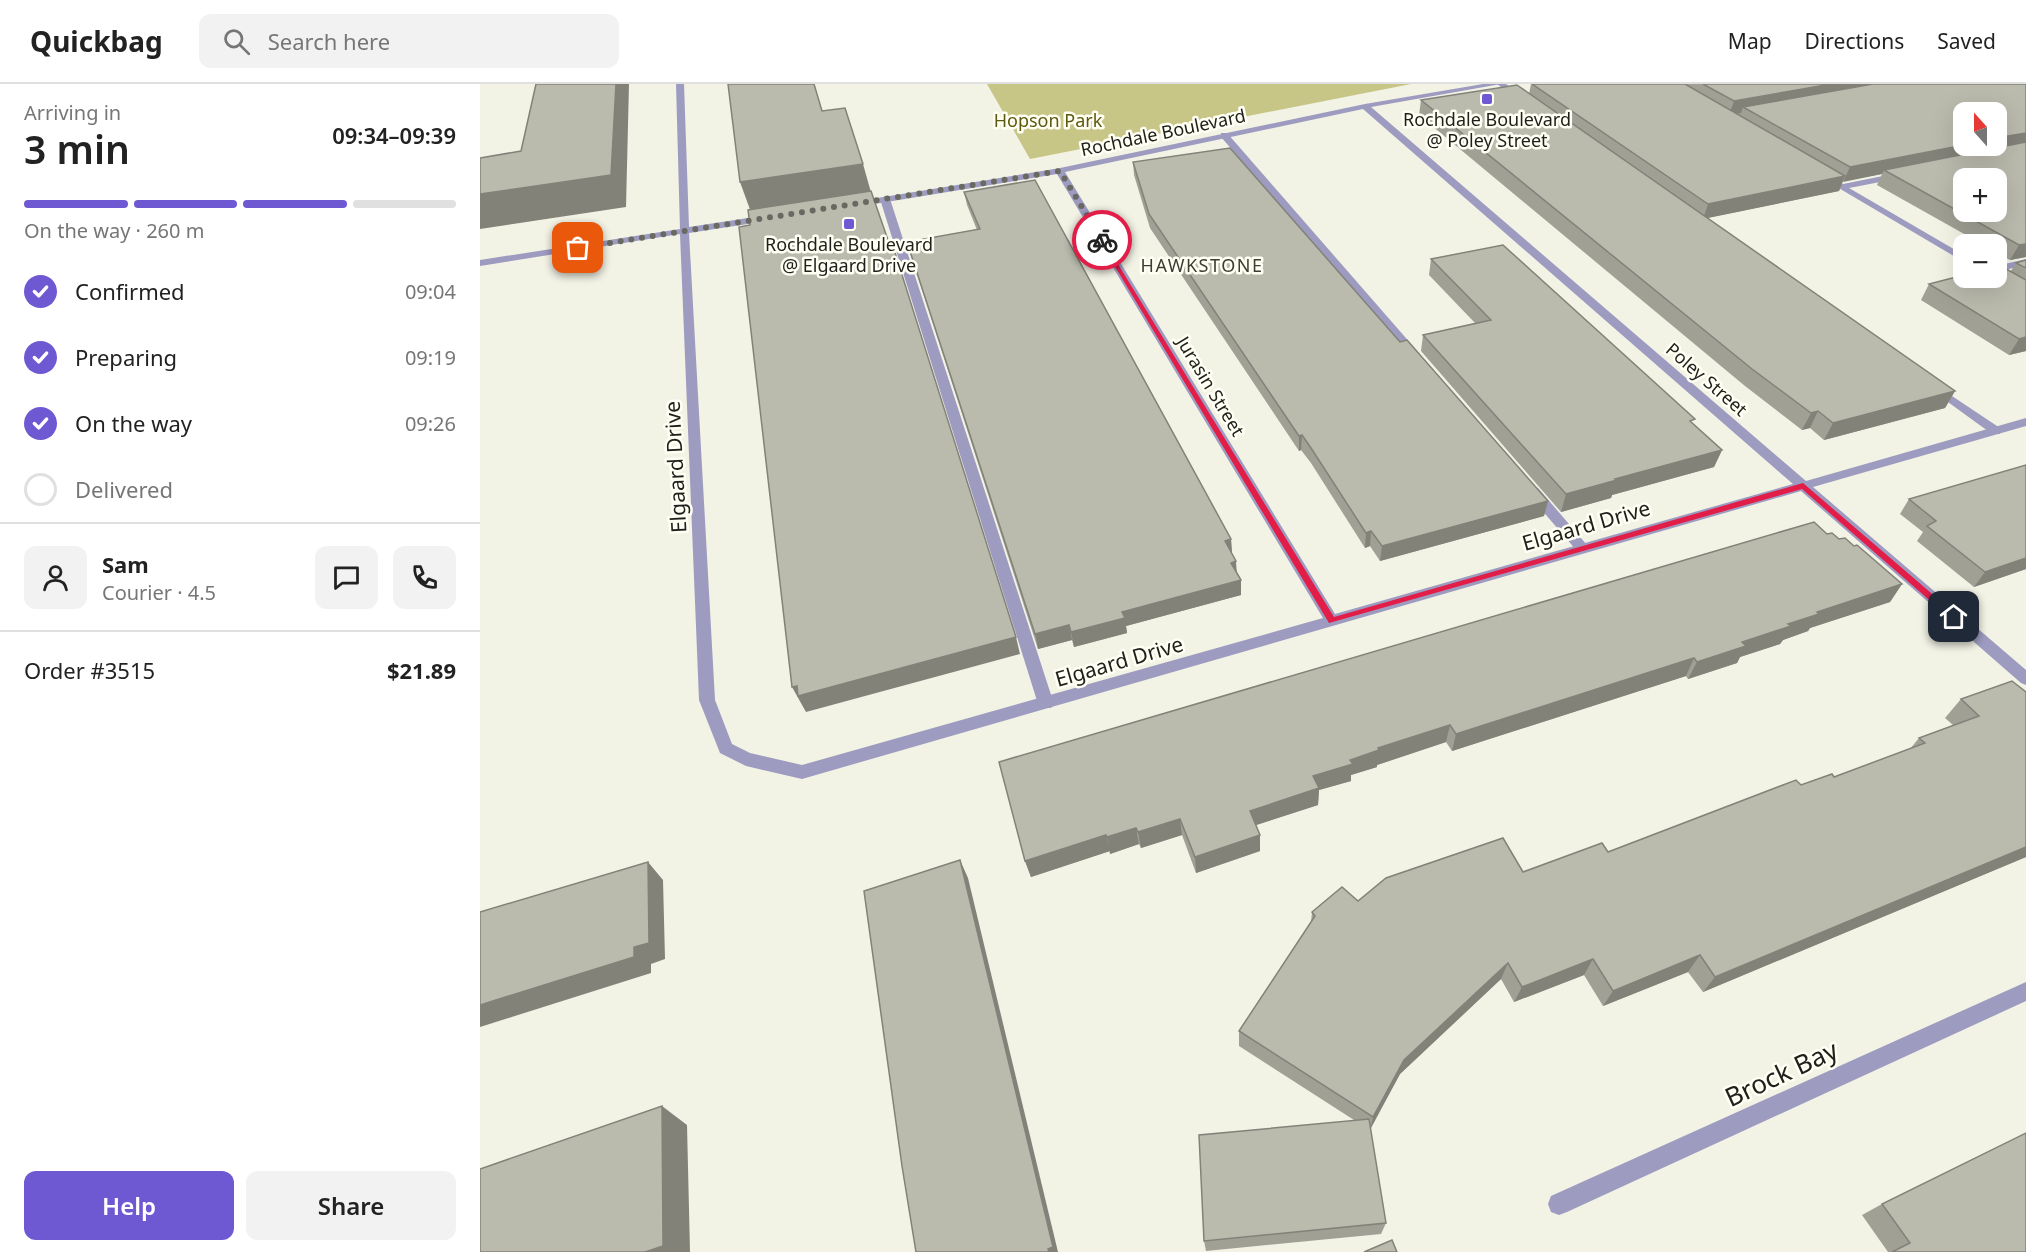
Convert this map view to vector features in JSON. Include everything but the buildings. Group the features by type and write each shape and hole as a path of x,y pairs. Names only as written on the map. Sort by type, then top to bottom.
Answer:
{"street":[{"path":"680,84 684,231"},
{"path":"1499,84 1533,106"},
{"name":"Rochdale Boulevard","path":"849,205 1060,171 1365,106 1499,84"},
{"name":"Poley Street","path":"1365,106 2026,679"},
{"path":"1224,135 1419,360"},
{"path":"1813,170 1953,253"},
{"name":"Jurasin Street","path":"1060,171 1332,621"},
{"path":"1842,188 1914,173"},
{"path":"885,200 1046,704"},
{"path":"480,263 779,216"},
{"name":"Elgaard Drive","path":"684,231 707,700 726,748 746,759 802,772 2026,422"},
{"path":"2007,266 2026,262"},
{"path":"1928,383 1996,430"},
{"path":"1528,485 1582,548"},
{"name":"Brock Bay","path":"1559,1204 2026,991"}],"green space":[{"name":"Hopson Park","path":"987,84 1411,84 1030,159"}],"way so far":[{"path":"578,248 1060,171 1102,240"}],"place":[{"name":"Rochdale Boulevard @ Poley Street","path":"1487,99"},
{"name":"Rochdale Boulevard @ Elgaard Drive","path":"849,224"}],"district":[{"name":"HAWKSTONE","path":"1202,265"}],"route":[{"path":"1102,240 1332,621 1803,486 1954,617"}]}
